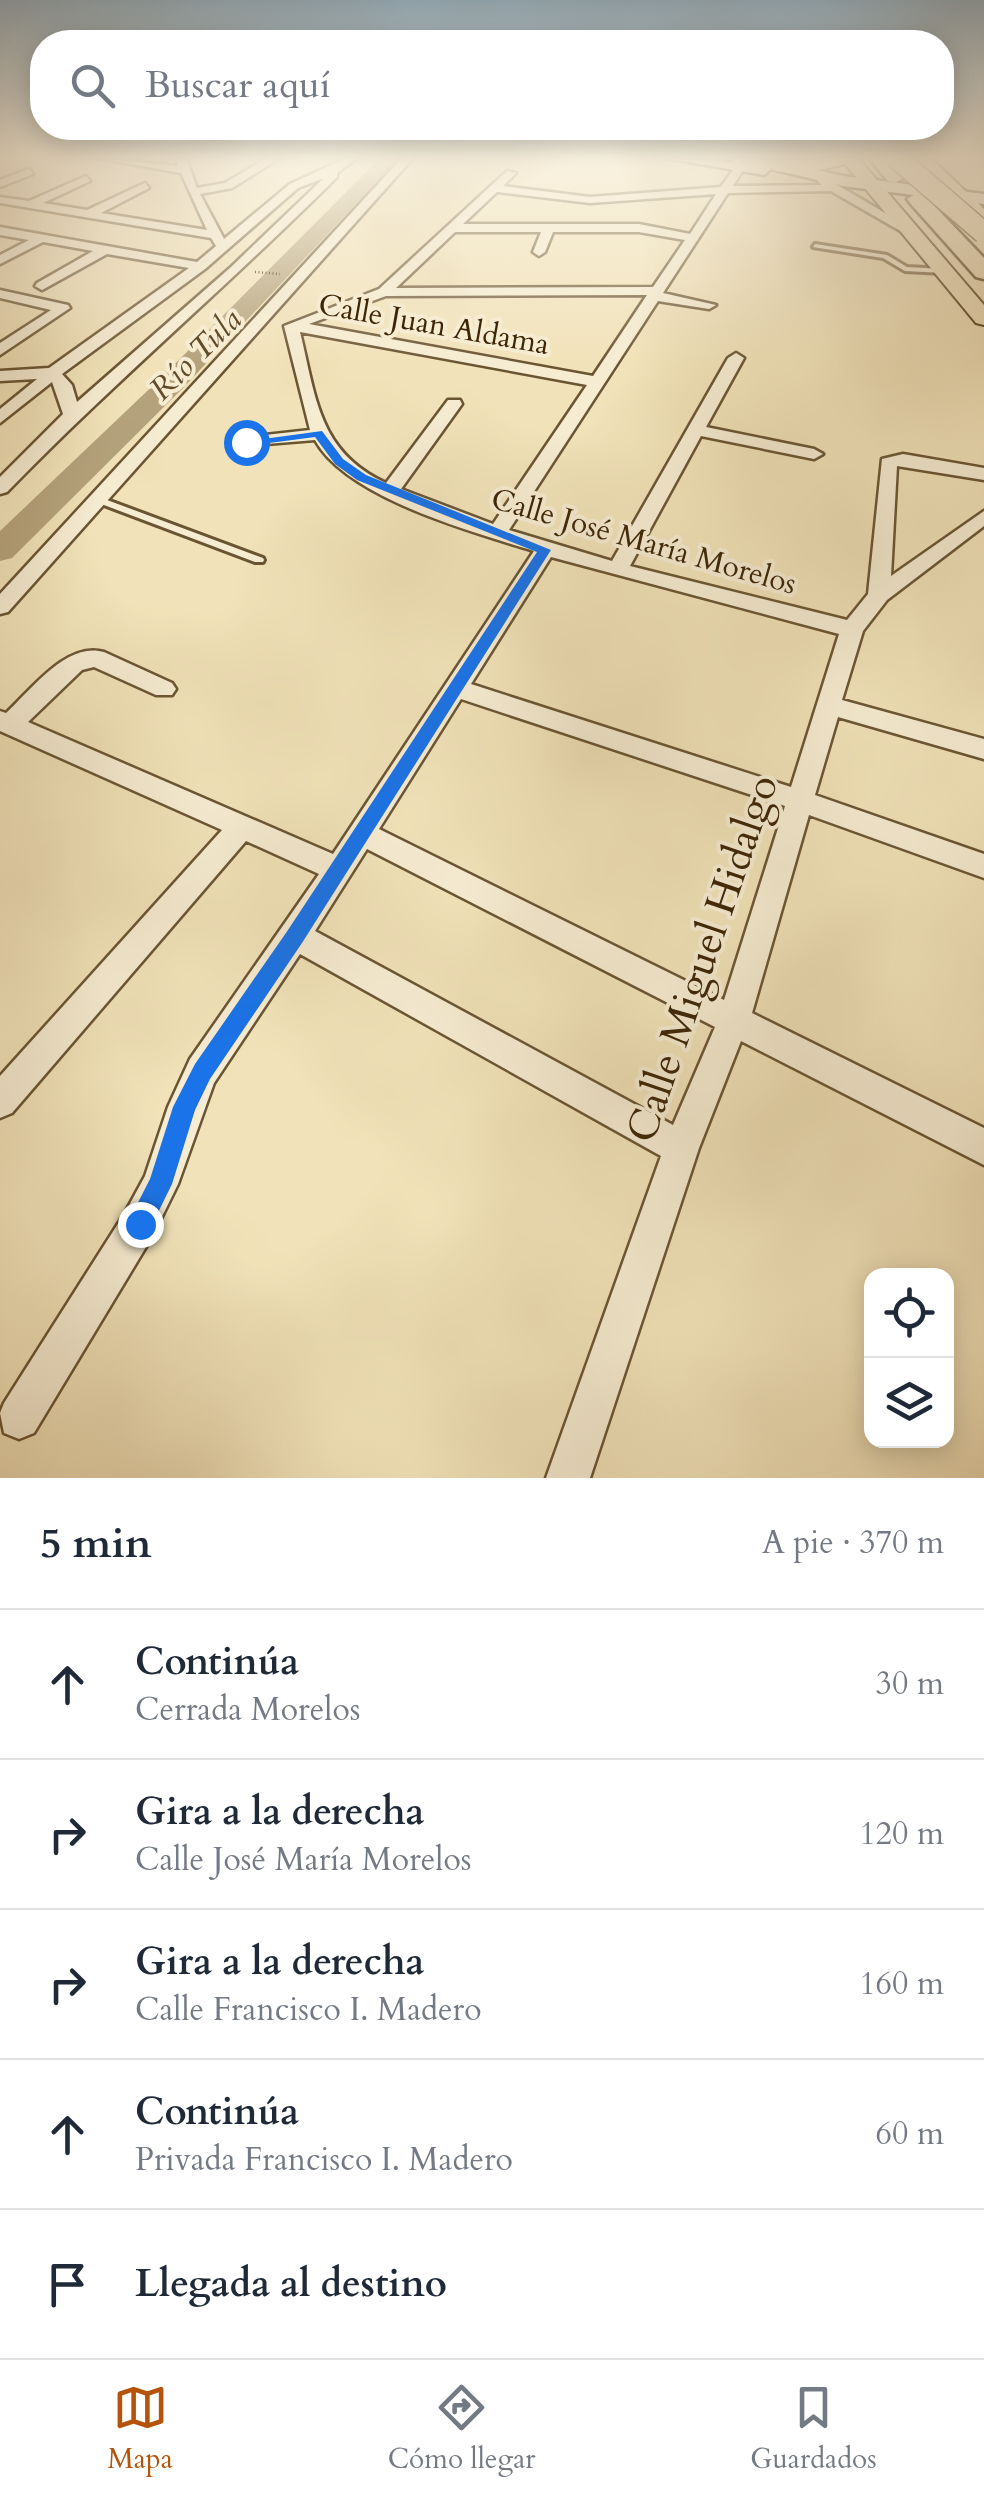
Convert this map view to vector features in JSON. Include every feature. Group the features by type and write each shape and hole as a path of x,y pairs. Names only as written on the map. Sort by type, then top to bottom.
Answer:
{"highway":[{"path":"948,227 984,272"},
{"path":"957,227 984,255"}],"main road":[{"path":"906,227 984,318"}],"street":[{"path":"154,227 219,240"},
{"path":"212,227 219,240"},
{"path":"0,418 53,373 200,266 219,240 237,227"},
{"path":"0,488 72,415 280,227"},
{"path":"0,607 345,227"},
{"path":"496,534 700,227"},
{"path":"903,227 908,230"},
{"path":"384,292 454,228 639,228 693,238"},
{"path":"540,252 549,228"},
{"path":"0,230 200,266"},
{"path":"0,260 42,238"},
{"path":"42,286 106,249"},
{"path":"291,326 384,292 655,294 708,306"},
{"path":"0,294 63,308 0,350"},
{"name":"Calle Juan Aldama","path":"260,320 598,382"},
{"name":"Calle José María Morelos","path":"291,326 318,434 339,462 390,491 545,550 852,629"},
{"path":"618,570 736,358"},
{"path":"53,373 64,385 72,415"},
{"path":"0,376 53,373"},
{"path":"390,491 454,404"},
{"path":"696,430 814,454"},
{"path":"246,442 318,434"},
{"path":"879,595 888,463 894,459 984,474"},
{"name":"Calle Miguel Hidalgo","path":"568,1478 681,1148 734,1020 852,629 879,595 984,516"},
{"path":"20,1418 140,1224 160,1184 184,1107 202,1071 295,936 545,550"},
{"path":"164,690 96,658 85,658 5,722 338,869"},
{"path":"456,688 802,800 984,866"},
{"path":"830,706 984,750"},
{"path":"0,1101 242,826"},
{"path":"362,833 984,1147"},
{"path":"295,936 681,1148"}],"lane":[{"path":"814,246 886,256 905,269 944,271"},
{"path":"99,500 259,560"}],"path":[{"path":"234,271 294,276"}],"waterway":[{"name":"Río Tula","path":"0,550 174,381 323,227"}],"route":[{"path":"140,1224 160,1184 184,1107 202,1071 295,936 545,550 496,534 362,477 339,462 318,434 246,442"}]}
